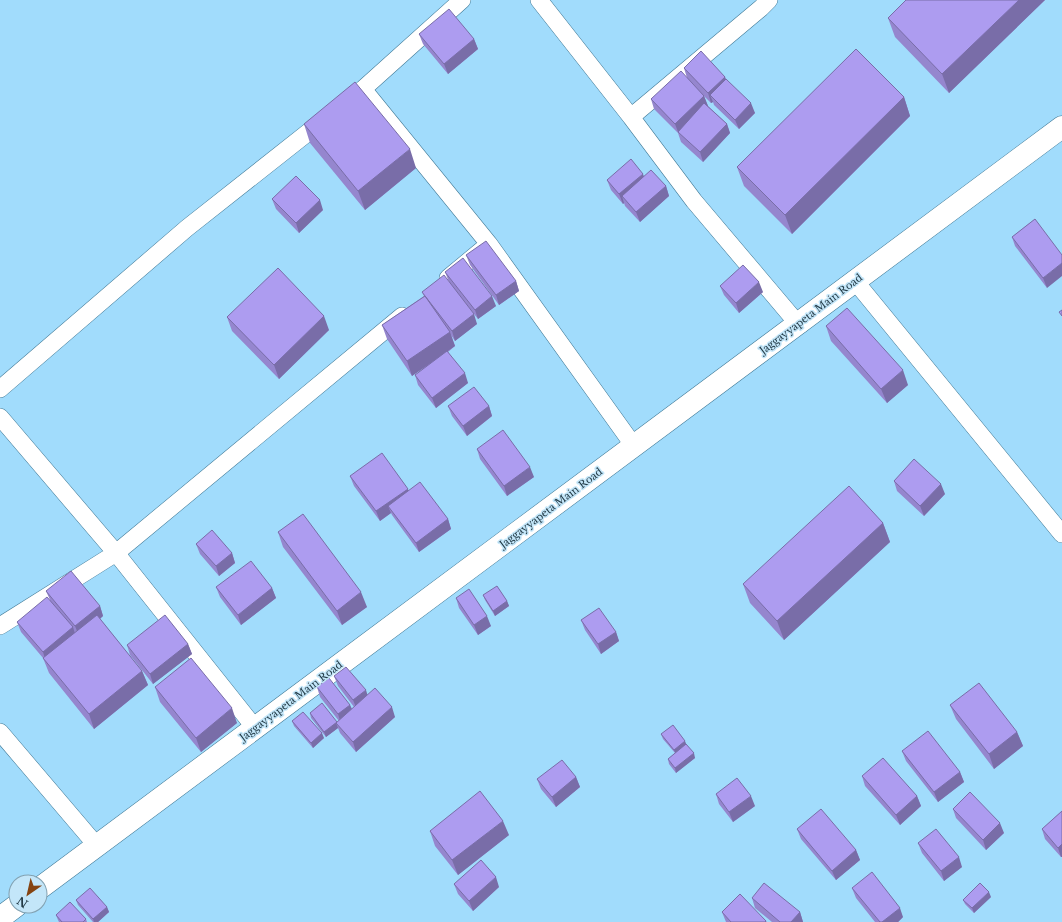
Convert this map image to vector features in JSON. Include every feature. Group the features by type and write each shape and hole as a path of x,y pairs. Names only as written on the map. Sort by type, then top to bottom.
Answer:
{"main road":[{"name":"Jaggayyapeta Main Road","path":"48,882 799,325 855,281 1062,127"}],"street":[{"path":"0,389 187,228 363,89 462,0"},
{"path":"538,0 631,117 694,201 799,325"},
{"path":"631,117 769,0"},
{"path":"363,89 489,244 634,446"},
{"path":"434,290 489,244"},
{"path":"855,281 1062,534"},
{"path":"0,626 116,553 416,305"},
{"path":"0,417 116,553 255,728"},
{"path":"0,732 97,846"}],"building":[{"path":"906,0 1019,0 942,74 888,18"},
{"path":"449,9 474,39 444,64 419,34"},
{"path":"856,49 904,97 785,215 737,167"},
{"path":"701,51 725,77 708,93 684,68"},
{"path":"681,71 704,96 675,124 651,99"},
{"path":"726,79 751,103 735,120 710,95"},
{"path":"355,82 410,149 358,191 304,124"},
{"path":"704,103 727,124 700,152 678,132"},
{"path":"631,159 643,174 619,194 607,180"},
{"path":"651,170 666,186 636,212 622,196"},
{"path":"296,176 320,200 296,223 272,199"},
{"path":"1035,219 1062,255 1062,263 1043,278 1012,237"},
{"path":"486,241 516,281 496,295 466,255"},
{"path":"463,258 492,296 475,310 445,272"},
{"path":"743,265 759,282 736,303 720,286"},
{"path":"278,268 324,316 274,365 227,317"},
{"path":"444,275 474,314 452,331 422,292"},
{"path":"425,296 450,332 407,361 382,325"},
{"path":"847,308 903,370 881,389 826,326"},
{"path":"447,351 465,373 432,398 415,375"},
{"path":"474,387 489,406 463,426 448,406"},
{"path":"503,430 530,467 504,486 477,449"},
{"path":"382,453 408,489 376,511 350,476"},
{"path":"914,459 941,484 920,506 894,481"},
{"path":"420,482 448,519 416,543 388,506"},
{"path":"849,486 883,523 777,621 743,584"},
{"path":"303,514 361,592 337,611 278,532"},
{"path":"212,530 232,553 216,566 196,544"},
{"path":"251,561 272,588 238,615 216,587"},
{"path":"71,571 100,606 75,626 46,591"},
{"path":"497,586 507,601 493,611 483,595"},
{"path":"469,589 487,616 474,625 456,598"},
{"path":"47,597 73,627 43,652 17,622"},
{"path":"599,608 616,632 598,644 581,620"},
{"path":"97,615 142,671 89,714 43,658"},
{"path":"165,615 188,644 150,674 127,645"},
{"path":"191,658 232,708 196,738 155,687"},
{"path":"346,667 366,690 353,700 334,676"},
{"path":"329,678 350,705 338,714 317,687"},
{"path":"979,683 1017,732 989,754 950,705"},
{"path":"375,688 392,707 353,742 336,723"},
{"path":"322,703 337,722 324,732 310,713"},
{"path":"303,712 322,733 311,743 292,721"},
{"path":"673,725 685,741 674,750 661,734"},
{"path":"928,731 960,772 934,792 902,751"},
{"path":"686,744 694,753 675,768 668,759"},
{"path":"883,758 917,796 896,815 862,776"},
{"path":"562,760 576,777 552,797 537,779"},
{"path":"737,778 751,796 729,812 716,794"},
{"path":"480,791 503,821 452,860 430,831"},
{"path":"970,792 1000,823 983,840 953,809"},
{"path":"821,809 856,850 832,871 797,829"},
{"path":"1062,811 1062,844 1058,848 1042,829"},
{"path":"936,829 959,857 941,871 918,843"},
{"path":"481,860 496,877 469,901 454,884"},
{"path":"872,872 900,908 882,922 880,922 852,888"},
{"path":"764,883 800,912 791,922 780,922 752,898"},
{"path":"980,883 989,892 972,908 963,900"},
{"path":"90,888 107,907 93,919 76,900"},
{"path":"740,894 766,921 765,922 731,922 722,912"},
{"path":"70,902 86,919 83,922 62,922 56,915"}]}
